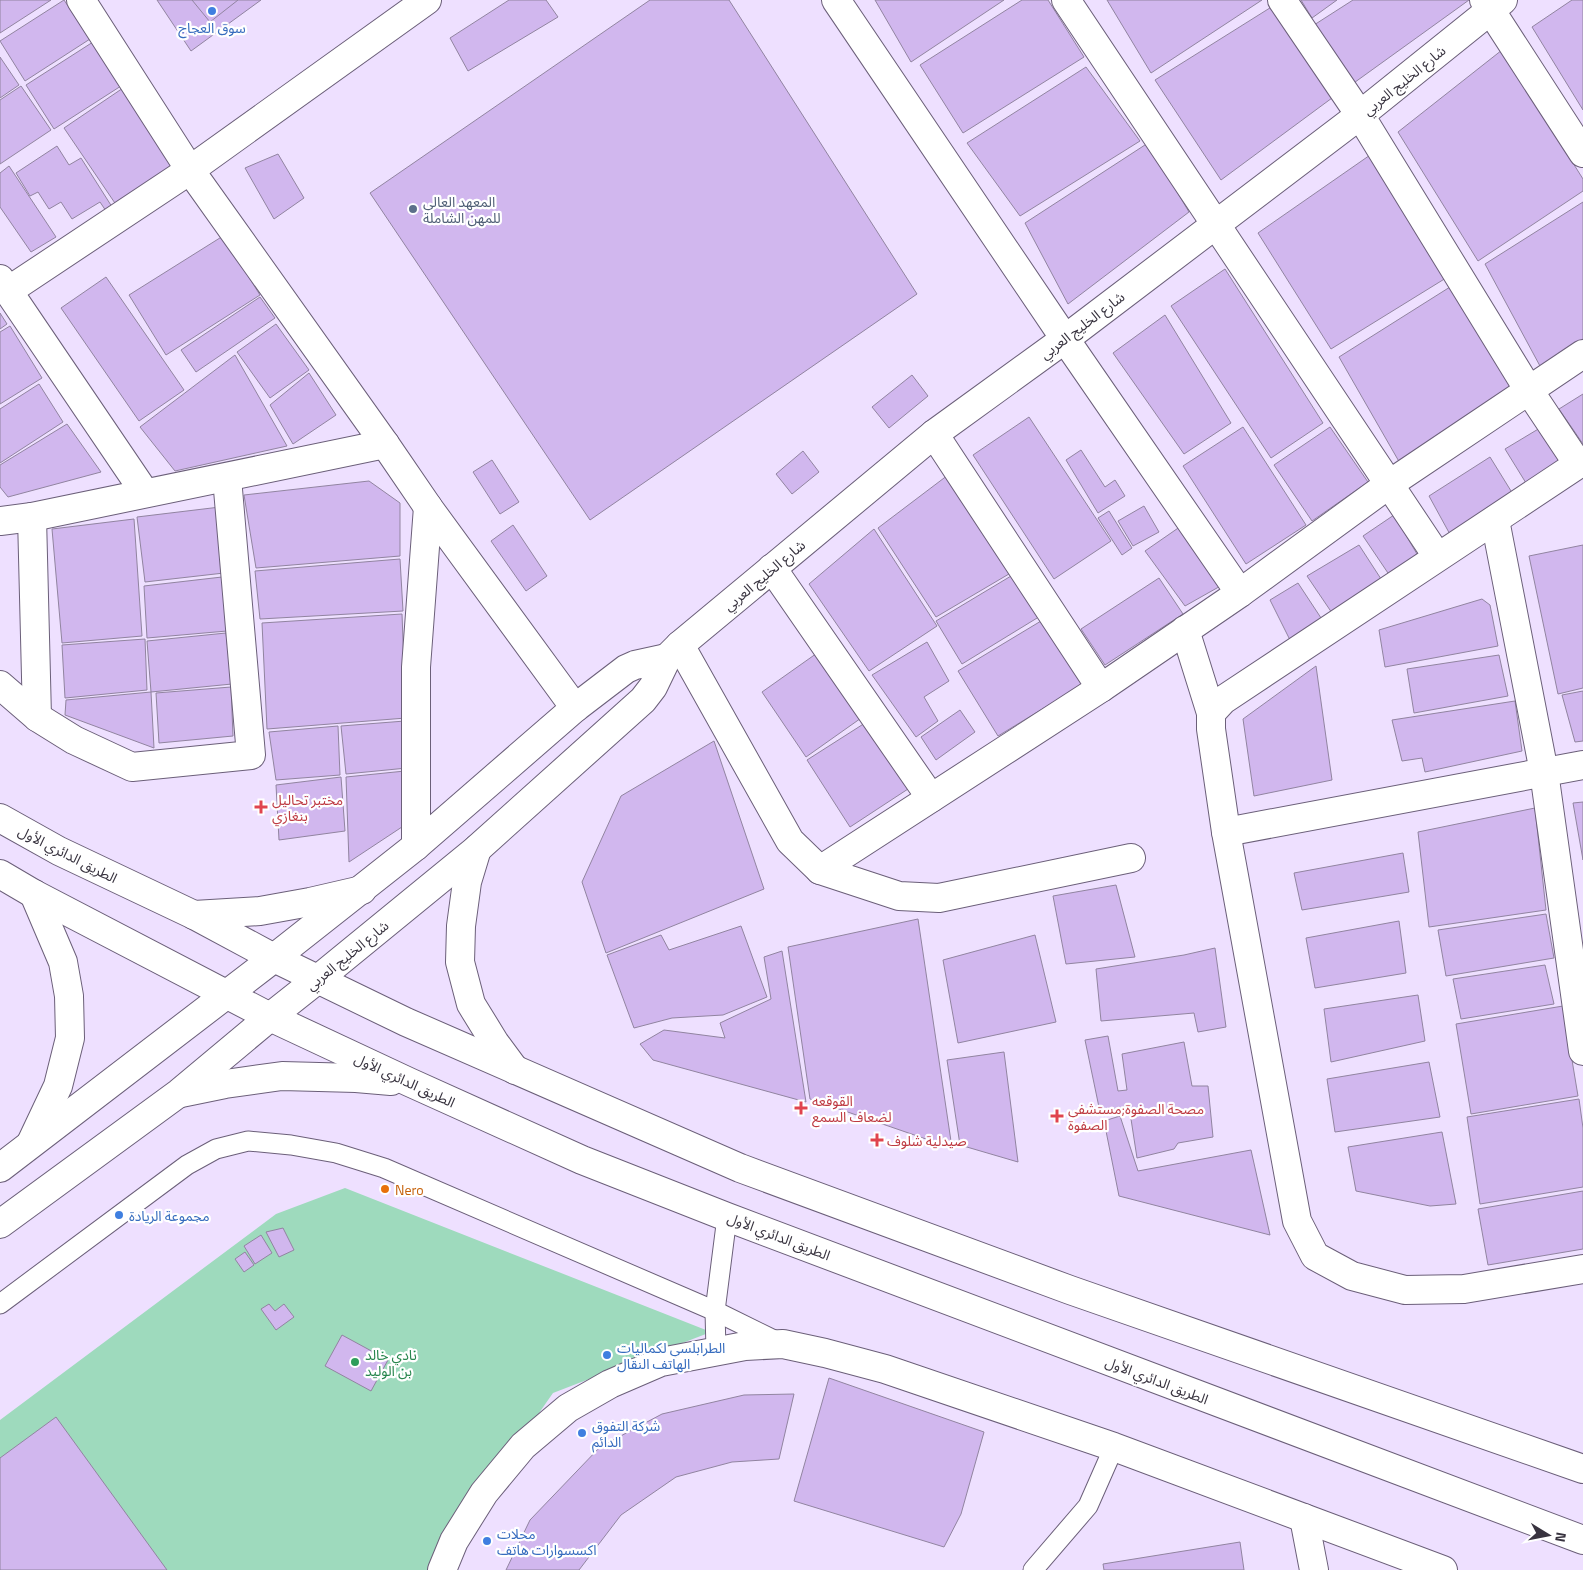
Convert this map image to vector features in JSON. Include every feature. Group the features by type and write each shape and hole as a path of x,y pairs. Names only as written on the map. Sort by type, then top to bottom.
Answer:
{"street":[{"path":"81,0 190,170 428,507 575,708"},
{"path":"145,493 4,285 190,170 427,0"},
{"path":"836,0 1240,593"},
{"path":"1066,0 1437,556"},
{"path":"1211,713 1223,700 1581,462 1528,389 1360,115 1282,0"},
{"path":"1492,3 1583,153"},
{"name":"شارع الخليج العربي","path":"0,1224 179,1093 477,849 643,700 674,652 934,434 1065,338 1360,115 1492,3"},
{"path":"820,870 1101,688 1240,593 1388,485 1528,389 1583,354"},
{"path":"934,434 1101,688"},
{"path":"0,521 32,517 227,478 385,444"},
{"path":"0,685 37,717 74,740 132,766 251,755 227,478"},
{"path":"416,846 416,667 428,507"},
{"path":"32,517 37,717"},
{"path":"1495,520 1544,772 1583,1051"},
{"path":"772,568 931,798"},
{"path":"1185,630 1211,713 1210,729 1226,832 1297,1221 1315,1256 1352,1276 1405,1290 1464,1289 1583,1269"},
{"path":"674,652 790,841 820,870 899,896 939,898 1131,858"},
{"name":"شارع الخليج العربي","path":"0,1168 362,890 416,846 575,708 626,669 674,652"},
{"path":"1226,832 1583,766"},
{"name":"الطريق الدائري الأول","path":"0,818 59,851 194,915 274,958 406,1022 740,1168 1070,1290 1583,1469"},
{"path":"477,849 467,882 461,926 460,962 471,1004 495,1043 516,1071"},
{"name":"الطريق الدائري الأول","path":"0,874 34,894 270,1017 582,1160 726,1217 1583,1540"},
{"path":"194,915 260,911 362,890"},
{"path":"30,1146 58,1086 70,1038 69,996 64,962 34,894"},
{"path":"179,1093 282,1076 409,1082"},
{"path":"442,1570 454,1542 484,1493 523,1446 568,1408 610,1384 661,1362 745,1346 783,1344 885,1369 1114,1447 1443,1570"},
{"path":"1304,1518 1314,1570"}],"lane":[{"path":"0,1304 187,1165 216,1149 248,1141 291,1145 336,1153 384,1168 715,1312 783,1344"},
{"path":"716,1351 715,1312 726,1217"},
{"path":"1033,1570 1088,1506 1114,1447"}],"green space":[{"name":"نادي خالد بن الوليد","path":"345,1188 711,1332 553,1393 429,1570 0,1570 0,1420 276,1214"}],"building":[{"path":"0,0 51,0 0,33"},
{"path":"64,0 90,39 25,81 0,41"},
{"path":"157,0 261,0 191,51"},
{"name":"سوق العجاج","path":"192,0 238,0 210,22"},
{"path":"509,0 546,0 558,17 468,71 450,38"},
{"path":"650,0 729,0 917,294 590,520 370,193"},
{"path":"875,0 1004,0 911,62"},
{"path":"1022,0 1048,0 1084,57 963,133 920,65"},
{"path":"1107,0 1262,0 1151,73"},
{"path":"1301,0 1337,0 1312,18"},
{"path":"1353,0 1469,0 1351,85 1314,25"},
{"path":"1572,0 1583,0 1583,110 1532,27"},
{"path":"1273,6 1332,98 1221,180 1155,80"},
{"path":"93,42 121,86 54,129 26,85"},
{"path":"1502,50 1583,179 1583,191 1478,261 1398,132"},
{"path":"0,57 19,85 0,98"},
{"path":"1086,67 1140,141 1020,216 967,143"},
{"path":"21,86 51,130 0,164 0,100"},
{"path":"126,86 182,169 121,212 64,128"},
{"path":"1148,143 1189,212 1068,304 1025,223"},
{"path":"57,146 69,165 81,158 114,210 108,214 100,202 72,219 61,202 49,209 38,192 30,196 16,173"},
{"path":"1373,153 1446,278 1331,349 1258,233"},
{"path":"278,154 304,198 274,219 245,168"},
{"path":"9,166 56,237 31,252 0,207 0,173"},
{"path":"1583,202 1583,339 1540,366 1485,264"},
{"path":"223,236 260,295 166,355 129,295"},
{"path":"1225,269 1323,423 1271,458 1171,306"},
{"path":"106,277 184,390 139,421 61,308"},
{"path":"1450,287 1514,387 1401,465 1339,357"},
{"path":"260,297 275,318 196,372 181,350"},
{"path":"0,313 7,324 0,329"},
{"path":"1165,315 1231,423 1184,454 1113,353"},
{"path":"276,324 309,370 270,398 237,352"},
{"path":"10,326 42,378 0,404 0,332"},
{"path":"235,355 287,446 175,471 140,427"},
{"path":"309,373 336,415 293,444 270,405"},
{"path":"912,375 928,396 889,428 872,407"},
{"path":"39,384 63,422 0,463 0,409"},
{"path":"1583,394 1583,444 1559,409"},
{"path":"1029,417 1111,541 1054,579 973,455"},
{"path":"67,424 101,472 8,497 0,487 0,465"},
{"path":"1545,425 1569,458 1526,483 1505,449"},
{"path":"1243,427 1306,525 1246,564 1183,466"},
{"path":"1330,427 1368,482 1312,521 1274,465"},
{"path":"1081,450 1105,487 1115,480 1125,496 1098,513 1066,460"},
{"path":"803,451 819,472 792,494 776,474"},
{"path":"1490,457 1516,499 1452,538 1429,496"},
{"path":"492,460 519,502 500,514 473,472"},
{"path":"948,475 1014,571 936,617 878,528"},
{"path":"369,481 400,503 400,556 256,568 244,495"},
{"path":"1144,506 1159,532 1133,546 1118,521"},
{"path":"220,507 224,573 145,582 137,517"},
{"path":"1109,511 1132,548 1122,555 1098,518"},
{"path":"1394,515 1417,554 1390,576 1363,536"},
{"path":"134,519 142,636 62,643 52,529"},
{"path":"1184,524 1224,584 1185,606 1145,551"},
{"path":"513,525 547,576 526,591 491,541"},
{"path":"874,529 937,626 869,671 809,584"},
{"path":"1359,545 1383,582 1332,613 1307,576"},
{"path":"1583,545 1583,688 1558,694 1529,556"},
{"path":"400,559 403,611 260,619 255,571"},
{"path":"1016,573 1042,615 962,664 936,621"},
{"path":"222,577 227,631 147,638 144,586"},
{"path":"1159,578 1183,614 1105,665 1081,629"},
{"path":"1298,583 1325,624 1293,646 1270,600"},
{"path":"1482,599 1490,605 1498,646 1385,667 1379,630"},
{"path":"402,614 406,718 267,729 262,623"},
{"path":"1046,618 1085,683 998,736 958,671"},
{"path":"226,633 232,684 151,692 147,641"},
{"path":"145,639 147,690 65,698 62,645"},
{"path":"927,642 949,681 924,697 938,721 916,737 872,675"},
{"path":"820,651 864,716 806,757 762,692"},
{"path":"1499,655 1508,696 1414,713 1407,669"},
{"path":"1316,666 1332,780 1254,796 1243,719"},
{"path":"231,687 233,736 159,743 156,693"},
{"path":"1583,691 1583,741 1575,742 1562,695"},
{"path":"151,692 154,748 65,715 66,700"},
{"path":"1515,701 1522,751 1425,772 1422,758 1402,761 1392,720"},
{"path":"960,710 975,732 936,760 921,737"},
{"path":"405,721 407,768 346,774 341,726"},
{"path":"865,723 908,789 850,827 807,760"},
{"path":"338,726 340,775 276,780 269,732"},
{"path":"714,741 764,889 606,953 582,882 621,796"},
{"path":"405,771 411,821 349,862 346,777"},
{"path":"341,777 345,831 279,840 276,785"},
{"path":"1583,802 1583,860 1573,803"},
{"path":"1535,808 1546,910 1429,927 1418,832"},
{"path":"1403,853 1409,892 1302,910 1294,873"},
{"path":"1116,885 1135,957 1066,964 1053,896"},
{"path":"1546,914 1554,958 1446,976 1438,930"},
{"path":"918,919 952,1148 810,1099 788,947"},
{"path":"1399,921 1406,973 1315,988 1306,938"},
{"path":"741,926 767,997 723,1015 672,1018 634,1028 607,955 661,935 669,950"},
{"path":"1035,935 1056,1022 958,1043 943,960"},
{"path":"1215,948 1226,1027 1198,1032 1194,1013 1101,1021 1096,969 1184,955"},
{"path":"782,951 806,1102 653,1060 640,1044 664,1030 725,1038 720,1023 771,999 764,957"},
{"path":"1545,965 1554,1004 1461,1019 1453,979"},
{"path":"1418,995 1425,1041 1331,1062 1324,1009"},
{"path":"1563,1006 1578,1096 1471,1114 1456,1024"},
{"path":"1108,1036 1118,1091 1127,1090 1122,1054 1184,1042 1192,1086 1208,1086 1213,1137 1178,1143 1174,1149 1137,1158 1129,1106 1100,1112 1085,1040"},
{"path":"1004,1052 1018,1162 960,1145 947,1060"},
{"path":"1429,1062 1440,1117 1335,1132 1327,1079"},
{"path":"1579,1099 1583,1128 1583,1187 1480,1204 1467,1117"},
{"path":"1120,1116 1138,1171 1251,1150 1270,1235 1119,1196 1104,1121"},
{"path":"1442,1132 1456,1204 1430,1206 1356,1191 1348,1147"},
{"path":"1583,1191 1583,1249 1488,1265 1478,1209"},
{"path":"283,1228 294,1250 279,1257 266,1232"},
{"path":"261,1235 272,1253 255,1264 244,1246"},
{"path":"245,1252 254,1265 244,1272 235,1259"},
{"path":"269,1304 275,1311 284,1304 294,1317 276,1330 261,1309"},
{"path":"342,1335 388,1360 371,1391 325,1366"},
{"path":"829,1378 984,1432 961,1514 944,1547 794,1501"},
{"path":"794,1394 779,1459 732,1462 676,1477 621,1515 579,1570 506,1570 530,1520 600,1447 662,1414 744,1395"},
{"path":"56,1417 167,1570 0,1570 0,1458"},
{"path":"1240,1542 1244,1570 1104,1570 1103,1564"}],"place":[{"name":"سوق العجاج","path":"212,11"},
{"name":"المعهد العالي للمهن الشاملة","path":"413,209"},
{"name":"مختبر تحاليل بنغازي","path":"261,807"},
{"name":"القوقعه لضعاف السمع","path":"801,1108"},
{"name":"مصحة الصفوة;مستشفى الصفوة","path":"1057,1116"},
{"name":"صيدلية شلوف","path":"877,1140"},
{"name":"Nero","path":"385,1189"},
{"name":"مجموعة الريادة","path":"119,1215"},
{"name":"الطرابلسي لكماليات الهاتف النقال","path":"607,1355"},
{"name":"نادي خالد بن الوليد","path":"355,1362"},
{"name":"شركة التفوق الدائم","path":"582,1433"},
{"name":"محلات اكسسوارات هاتف","path":"487,1541"}]}
